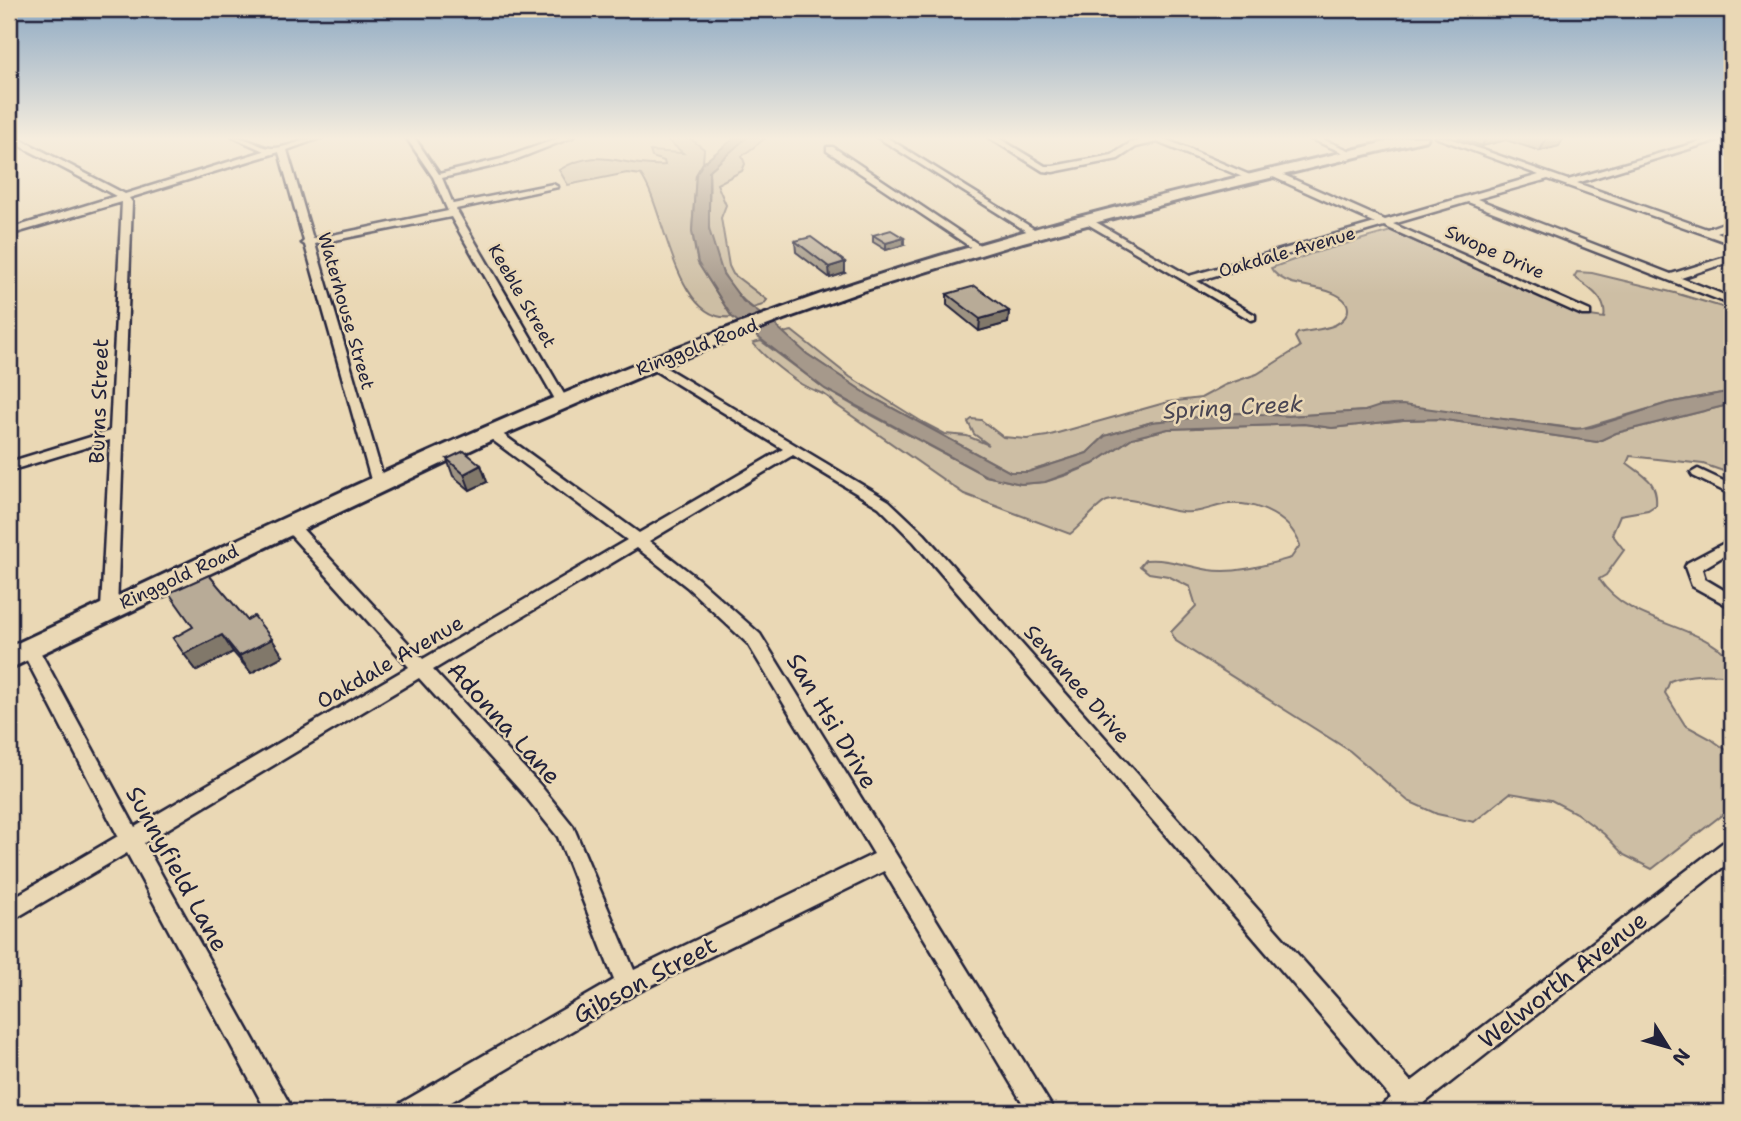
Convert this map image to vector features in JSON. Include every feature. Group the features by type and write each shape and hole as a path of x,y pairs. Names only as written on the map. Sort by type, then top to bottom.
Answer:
{"main road":[{"name":"Ringgold Road","path":"9,659 109,609 562,401 739,330 979,248 1206,189"}],"street":[{"path":"109,189 122,196"},
{"path":"9,232 144,189"},
{"name":"Waterhouse Street","path":"289,189 378,484"},
{"name":"Keeble Street","path":"443,189 562,401"},
{"path":"307,243 543,189"},
{"path":"891,189 979,248"},
{"path":"965,189 1034,232"},
{"name":"Swope Drive","path":"1308,189 1586,313"},
{"name":"Oakdale Avenue","path":"1188,280 1502,189"},
{"path":"1585,189 1732,241"},
{"name":"Burns Street","path":"109,609 127,202 122,196"},
{"path":"1469,199 1732,302"},
{"path":"1084,219 1251,317"},
{"path":"1708,232 1732,223"},
{"path":"1671,278 1732,258"},
{"name":"Sewanee Drive","path":"653,364 884,505 919,538 1401,1106"},
{"path":"9,467 117,433"},
{"name":"San Hsi Drive","path":"492,433 720,606 754,639 1042,1112"},
{"name":"Oakdale Avenue","path":"9,912 793,449"},
{"path":"1698,473 1732,491"},
{"name":"Adonna Lane","path":"291,526 533,791 566,832 628,985"},
{"path":"1732,544 1693,567 1698,582 1732,602"},
{"name":"Sunnyfield Lane","path":"30,649 131,840 281,1112"},
{"name":"Welworth Avenue","path":"1401,1106 1732,848"},
{"name":"Gibson Street","path":"410,1112 628,985 886,859"}],"shaded area":[{"path":"695,189 692,231 698,263 732,317 713,315 697,303 684,284 649,191"},
{"path":"695,189 709,189 709,229 723,274 743,301 807,354 870,396 1010,472 1028,472 1087,453 1105,436 1152,422 1238,413 1288,416 1365,411 1380,406 1403,405 1575,429 1592,427 1668,403 1732,391 1732,404 1616,433 1597,442 1439,419 1332,428 1304,424 1168,429 1132,438 1093,464 1045,482 1021,484 986,476 825,389 732,317 698,263 692,231"},
{"path":"710,189 719,189 726,205 721,218 729,266 733,274 767,300 763,305 753,308 729,283 714,251 709,227"},
{"path":"1391,231 1583,315 1604,318 1604,311 1596,294 1574,277 1577,272 1592,273 1675,293 1732,310 1732,391 1668,403 1580,429 1392,405 1365,411 1288,416 1238,413 1152,422 1105,436 1087,453 1028,472 1010,472 870,396 807,354 782,333 792,331 850,377 945,434 967,436 989,445 974,434 968,422 972,419 981,420 1003,437 1027,439 1047,436 1168,402 1201,398 1225,385 1257,374 1300,347 1295,337 1298,333 1335,325 1344,319 1348,312 1346,303 1334,293 1289,282 1271,268"},
{"path":"761,341 825,389 856,407 986,476 1021,484 1045,482 1067,475 1093,464 1132,438 1168,429 1304,424 1332,428 1439,419 1597,442 1616,433 1732,404 1732,474 1703,464 1630,456 1627,463 1644,476 1655,490 1656,505 1648,510 1620,515 1612,534 1624,550 1606,575 1599,579 1612,594 1628,606 1700,638 1717,647 1732,660 1732,676 1701,675 1678,678 1670,681 1665,693 1685,725 1732,754 1732,807 1652,869 1624,855 1604,834 1576,813 1551,800 1510,793 1474,822 1437,814 1408,801 1350,751 1176,641 1171,632 1196,606 1190,587 1168,576 1149,573 1140,566 1145,560 1153,560 1230,571 1291,558 1300,545 1295,534 1278,517 1254,506 1242,504 1182,512 1116,499 1103,503 1070,534 964,494 828,397 788,375 753,343"}],"building":[{"path":"891,230 904,238 886,243 873,235"},
{"path":"811,237 845,262 829,267 795,241"},
{"path":"975,286 1009,311 980,319 947,294"},
{"path":"464,451 481,465 464,474 447,459"},
{"path":"209,575 247,620 254,616 272,639 239,656 222,635 184,654 173,638 193,627 169,593"}],"water label":[{"name":"Spring Creek","path":"1233,407"}]}
